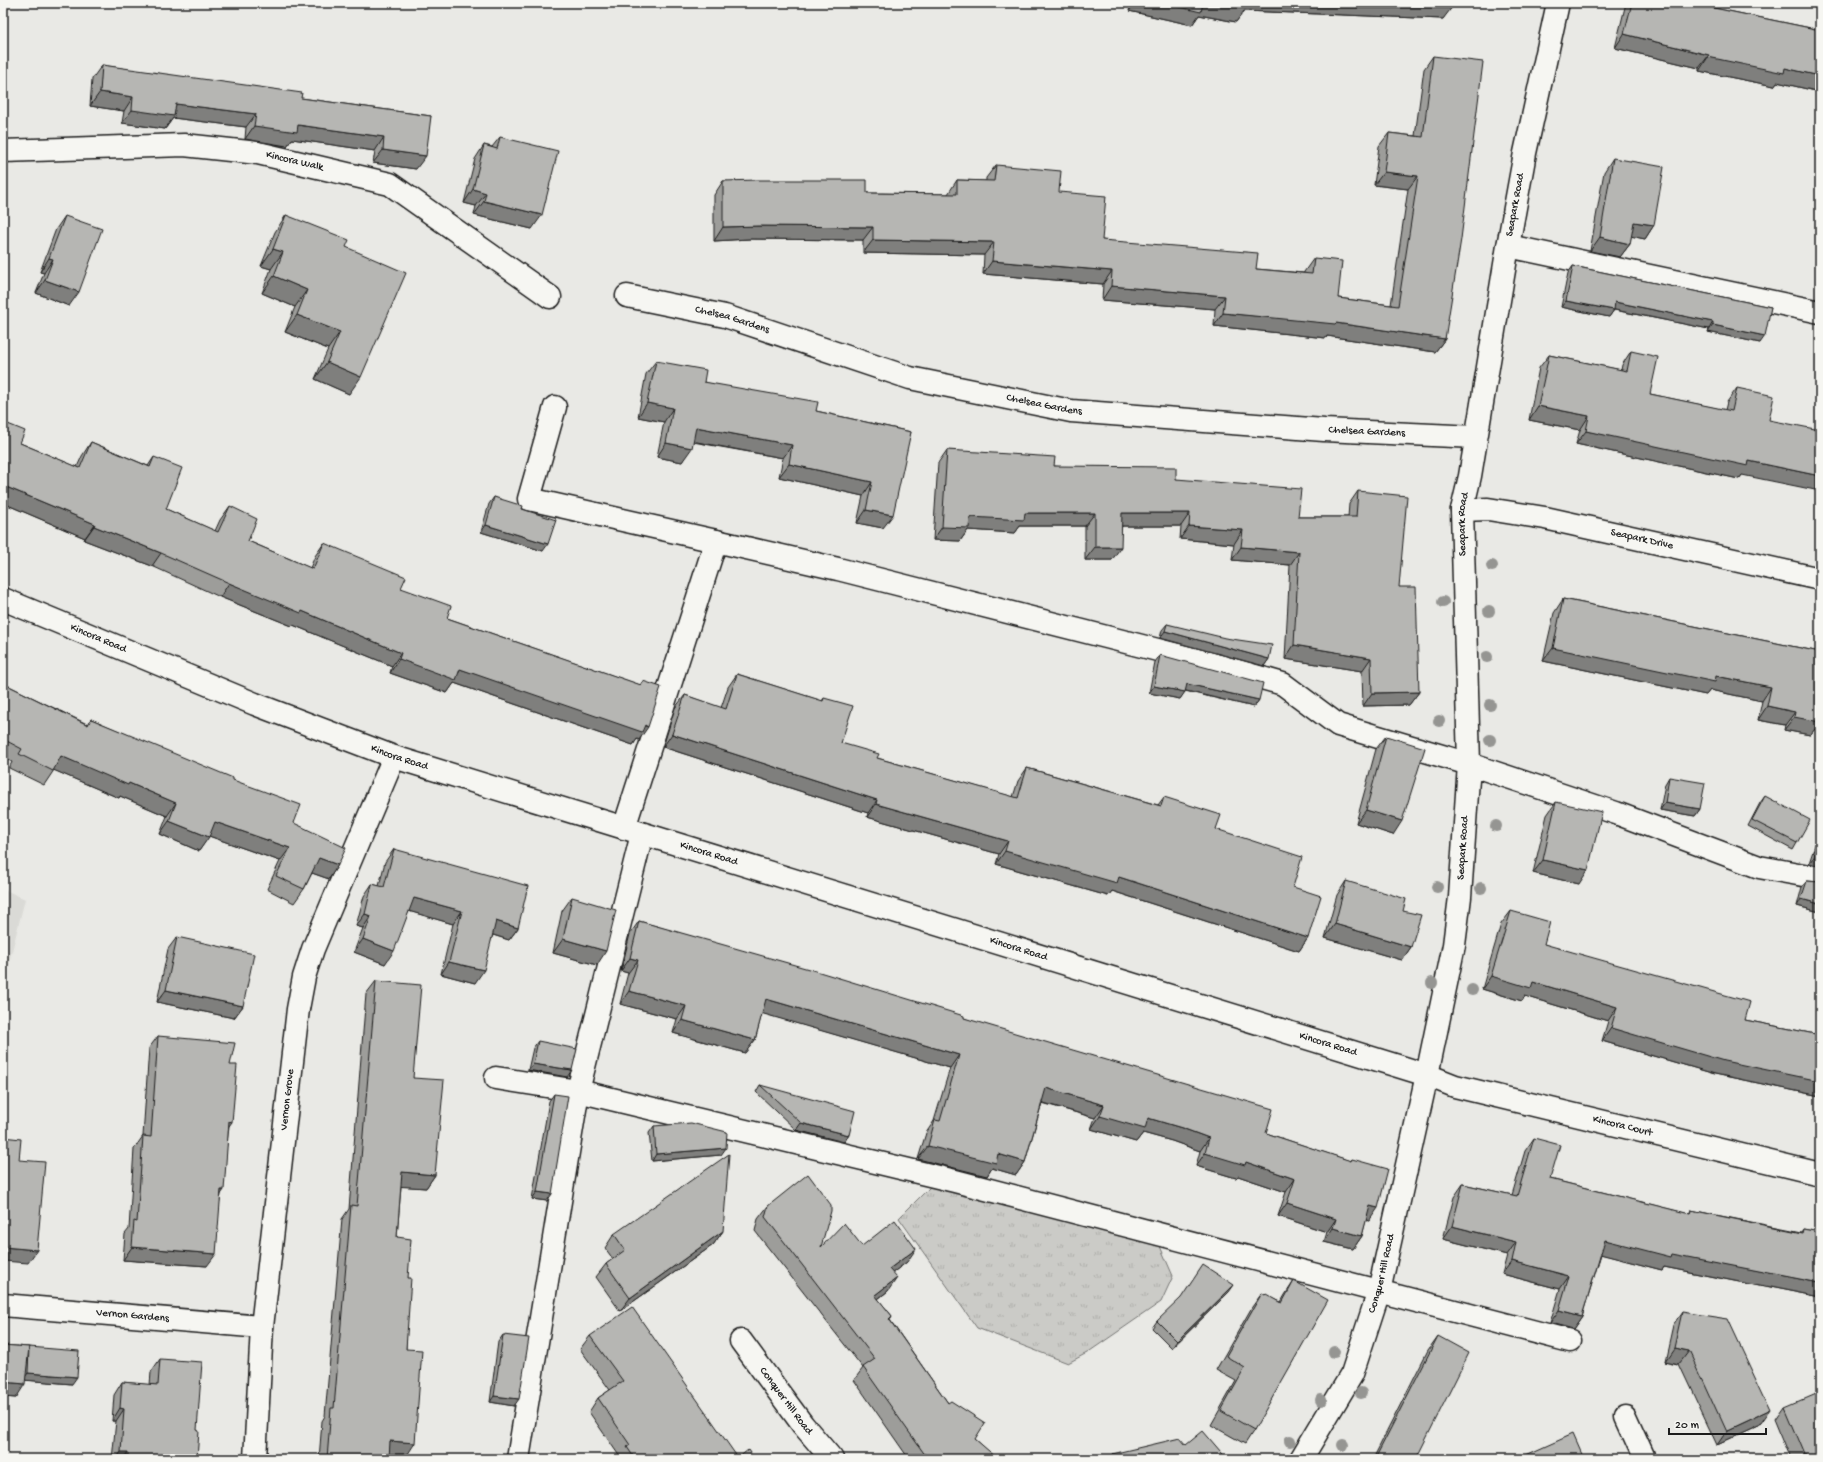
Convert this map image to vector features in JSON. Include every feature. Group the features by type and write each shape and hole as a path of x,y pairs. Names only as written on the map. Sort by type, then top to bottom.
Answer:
{"street":[{"name":"Seapark Road","path":"1427,1075 1454,945 1460,897 1469,764 1462,510 1470,476 1525,153 1558,3"},
{"name":"Kincora Walk","path":"3,151 184,145 258,153 390,184 550,297"},
{"path":"1508,246 1820,312"},
{"name":"Chelsea Gardens","path":"627,296 725,316 910,378 1071,411 1324,430 1476,437"},
{"path":"555,407 529,499 838,569 1213,664 1283,684 1338,725 1469,764 1616,813 1759,867 1820,878"},
{"name":"Seapark Drive","path":"1462,510 1488,510 1545,518 1820,580"},
{"path":"518,1459 578,1091 633,831 716,541"},
{"name":"Kincora Road","path":"3,599 256,704 394,757 1427,1075"},
{"name":"Vernon Grove","path":"255,1459 262,1327 298,1008 304,977 313,950 394,757"},
{"name":"Kincora Court","path":"1427,1075 1454,1086 1820,1174"},
{"name":"Conquer Hill Road","path":"1301,1459 1352,1374 1379,1291 1427,1075"},
{"path":"496,1078 578,1091 955,1181 1570,1341"},
{"name":"Vernon Gardens","path":"3,1305 262,1327"},
{"name":"Conquer Hill Road","path":"741,1341 803,1425 832,1459"},
{"path":"1625,1417 1644,1459"}],"shaded area":[{"path":"3,889 25,899 3,987"}],"green space":[{"path":"931,1186 1159,1244 1173,1276 1161,1302 1087,1353 1068,1363 977,1328 899,1218"}],"building":[{"path":"1162,3 1203,3 1201,12"},
{"path":"1218,3 1246,3 1246,8"},
{"path":"1386,3 1453,3 1453,6"},
{"path":"1632,3 1690,3 1820,30 1820,76 1785,68 1784,73 1708,57 1709,55 1624,34"},
{"path":"3,23 6,24 3,42"},
{"path":"1433,56 1483,62 1461,239 1445,339 1336,323 1223,313 1225,296 1111,286 1112,271 992,261 994,242 873,240 873,227 723,227 723,181 867,180 867,193 957,194 957,180 994,181 996,165 1061,171 1059,192 1106,196 1102,240 1258,253 1256,269 1312,274 1314,258 1342,261 1338,298 1398,306 1418,176 1384,172 1389,133 1423,137"},
{"path":"3,65 5,66 3,76"},
{"path":"102,65 302,93 301,98 431,116 426,156 383,150 384,137 298,125 297,132 254,126 256,114 176,104 174,116 132,110 133,97 100,92"},
{"path":"500,137 558,151 542,215 484,201 486,193 473,189 484,145 497,149"},
{"path":"1613,158 1664,167 1654,225 1634,222 1630,244 1600,237"},
{"path":"286,215 349,240 346,247 406,273 361,377 327,362 340,332 297,315 307,290 274,276 283,252 273,249"},
{"path":"65,216 102,229 79,292 45,280 53,259 49,258"},
{"path":"1573,266 1771,307 1765,336 1713,325 1713,322 1615,302 1614,310 1566,301"},
{"path":"1631,351 1658,357 1650,394 1732,411 1737,388 1774,396 1769,420 1820,430 1820,476 1749,461 1748,466 1586,431 1589,416 1538,406 1549,355 1627,371"},
{"path":"656,361 706,370 704,382 818,402 816,411 911,432 893,515 866,510 872,482 789,464 792,445 696,427 692,448 666,443 673,408 647,403"},
{"path":"3,422 25,431 20,443 80,468 91,442 150,467 154,457 182,468 166,509 218,532 230,506 257,519 248,541 313,569 324,543 406,577 401,588 451,606 447,618 641,685 643,681 661,687 648,727 645,725 642,732 460,669 456,680 399,659 401,653 302,611 301,613 229,583 94,526 95,524 4,486 3,487"},
{"path":"947,450 1055,457 1054,466 1176,467 1176,479 1301,489 1298,517 1356,517 1358,491 1407,496 1399,587 1416,587 1419,692 1372,693 1371,658 1294,645 1299,552 1241,547 1243,530 1189,526 1190,513 1122,513 1121,547 1095,547 1095,513 1025,513 1024,520 970,517 969,528 942,527"},
{"path":"494,497 523,506 522,509 556,520 548,544 486,525"},
{"path":"1563,599 1820,652 1820,722 1794,717 1795,712 1767,706 1771,687 1716,676 1715,682 1553,648"},
{"path":"1167,624 1225,638 1272,645 1269,659 1165,631"},
{"path":"1160,655 1263,683 1259,700 1187,684 1185,692 1154,686"},
{"path":"737,674 823,701 824,698 853,706 841,743 879,754 877,758 1018,798 1027,768 1161,806 1164,797 1221,815 1216,829 1302,857 1293,887 1321,896 1308,938 1119,877 1117,883 1005,851 1008,841 876,804 877,800 672,734 685,695 726,709"},
{"path":"9,686 88,725 91,719 233,778 233,780 301,805 294,823 346,848 338,865 319,858 304,889 276,876 290,848 215,822 209,837 169,821 176,803 129,783 128,785 61,756 53,771 19,754 22,749 3,739 3,689 6,691"},
{"path":"1386,736 1425,748 1402,821 1366,810"},
{"path":"1669,777 1705,783 1700,809 1665,803"},
{"path":"1765,796 1810,820 1797,843 1752,820"},
{"path":"1556,802 1602,812 1588,870 1543,860"},
{"path":"1820,838 1820,858 1814,857"},
{"path":"394,849 528,886 518,928 496,921 484,970 449,962 462,911 414,898 394,951 363,939 371,916 365,914 372,884 384,887"},
{"path":"1346,881 1406,899 1403,911 1421,915 1411,947 1335,924"},
{"path":"1807,881 1820,882 1820,904 1801,899"},
{"path":"572,897 616,910 606,951 563,939"},
{"path":"1511,911 1550,922 1544,944 1750,1002 1745,1020 1820,1035 1820,1081 1724,1061 1611,1028 1617,1007 1533,982 1531,988 1491,976"},
{"path":"639,921 816,971 964,1016 964,1018 1273,1109 1266,1133 1351,1161 1352,1159 1388,1169 1378,1208 1370,1206 1362,1236 1333,1228 1336,1219 1287,1203 1295,1179 1246,1162 1245,1165 1205,1153 1209,1138 1182,1128 1148,1118 1145,1129 1100,1116 1104,1105 1046,1088 1025,1162 998,1154 996,1163 928,1146 935,1120 940,1121 959,1055 766,999 755,1040 682,1020 686,1006 629,991 638,960 630,958"},
{"path":"177,937 254,954 243,1006 166,990"},
{"path":"376,981 421,985 413,1078 444,1080 435,1175 402,1172 397,1237 411,1239 408,1278 411,1278 406,1349 422,1350 415,1443 390,1441 389,1459 327,1459 331,1408 334,1408 351,1205 357,1206"},
{"path":"158,1036 235,1043 230,1065 237,1065 232,1122 229,1121 224,1190 221,1190 216,1254 132,1247 134,1221 137,1222 143,1136 151,1137"},
{"path":"538,1041 577,1049 572,1070 533,1064"},
{"path":"760,1085 855,1111 849,1135 801,1123"},
{"path":"554,1094 568,1096 552,1194 537,1192"},
{"path":"691,1123 727,1132 726,1148 656,1154 654,1126"},
{"path":"3,1137 21,1139 19,1160 45,1162 37,1250 3,1247"},
{"path":"1534,1138 1560,1145 1550,1179 1690,1214 1691,1210 1802,1233 1803,1229 1820,1232 1820,1283 1672,1254 1671,1257 1605,1240 1582,1316 1559,1310 1569,1276 1512,1261 1516,1242 1452,1226 1463,1184 1517,1196"},
{"path":"729,1154 723,1231 630,1298 606,1264 625,1250 614,1234"},
{"path":"808,1174 831,1205 831,1211 821,1247 844,1223 862,1246 895,1220 916,1249 889,1269 897,1278 875,1295 892,1316 889,1319 948,1403 951,1401 985,1423 975,1439 997,1459 928,1459 863,1367 875,1359 765,1217 768,1206"},
{"path":"1203,1265 1234,1285 1177,1341 1157,1321 1181,1298"},
{"path":"1294,1281 1328,1300 1254,1430 1221,1411 1245,1368 1226,1356 1262,1293 1282,1303"},
{"path":"632,1307 738,1458 748,1450 754,1459 692,1459 690,1456 686,1459 635,1459 627,1447 630,1445 598,1398 623,1381 590,1336"},
{"path":"1682,1312 1728,1319 1771,1411 1726,1432 1689,1351 1674,1348"},
{"path":"503,1335 529,1338 519,1399 494,1396"},
{"path":"1438,1336 1469,1353 1416,1459 1375,1459"},
{"path":"3,1345 29,1347 25,1384 3,1382"},
{"path":"29,1347 79,1351 77,1377 28,1373"},
{"path":"160,1359 202,1362 197,1430 199,1431 197,1459 128,1459 128,1452 121,1452 124,1409 120,1408 122,1382 158,1385"},
{"path":"1820,1392 1820,1459 1802,1459 1806,1457 1785,1407"},
{"path":"1203,1431 1227,1459 1115,1459 1112,1454 1180,1438 1186,1445"},
{"path":"1573,1434 1584,1459 1528,1459 1526,1455"}]}
